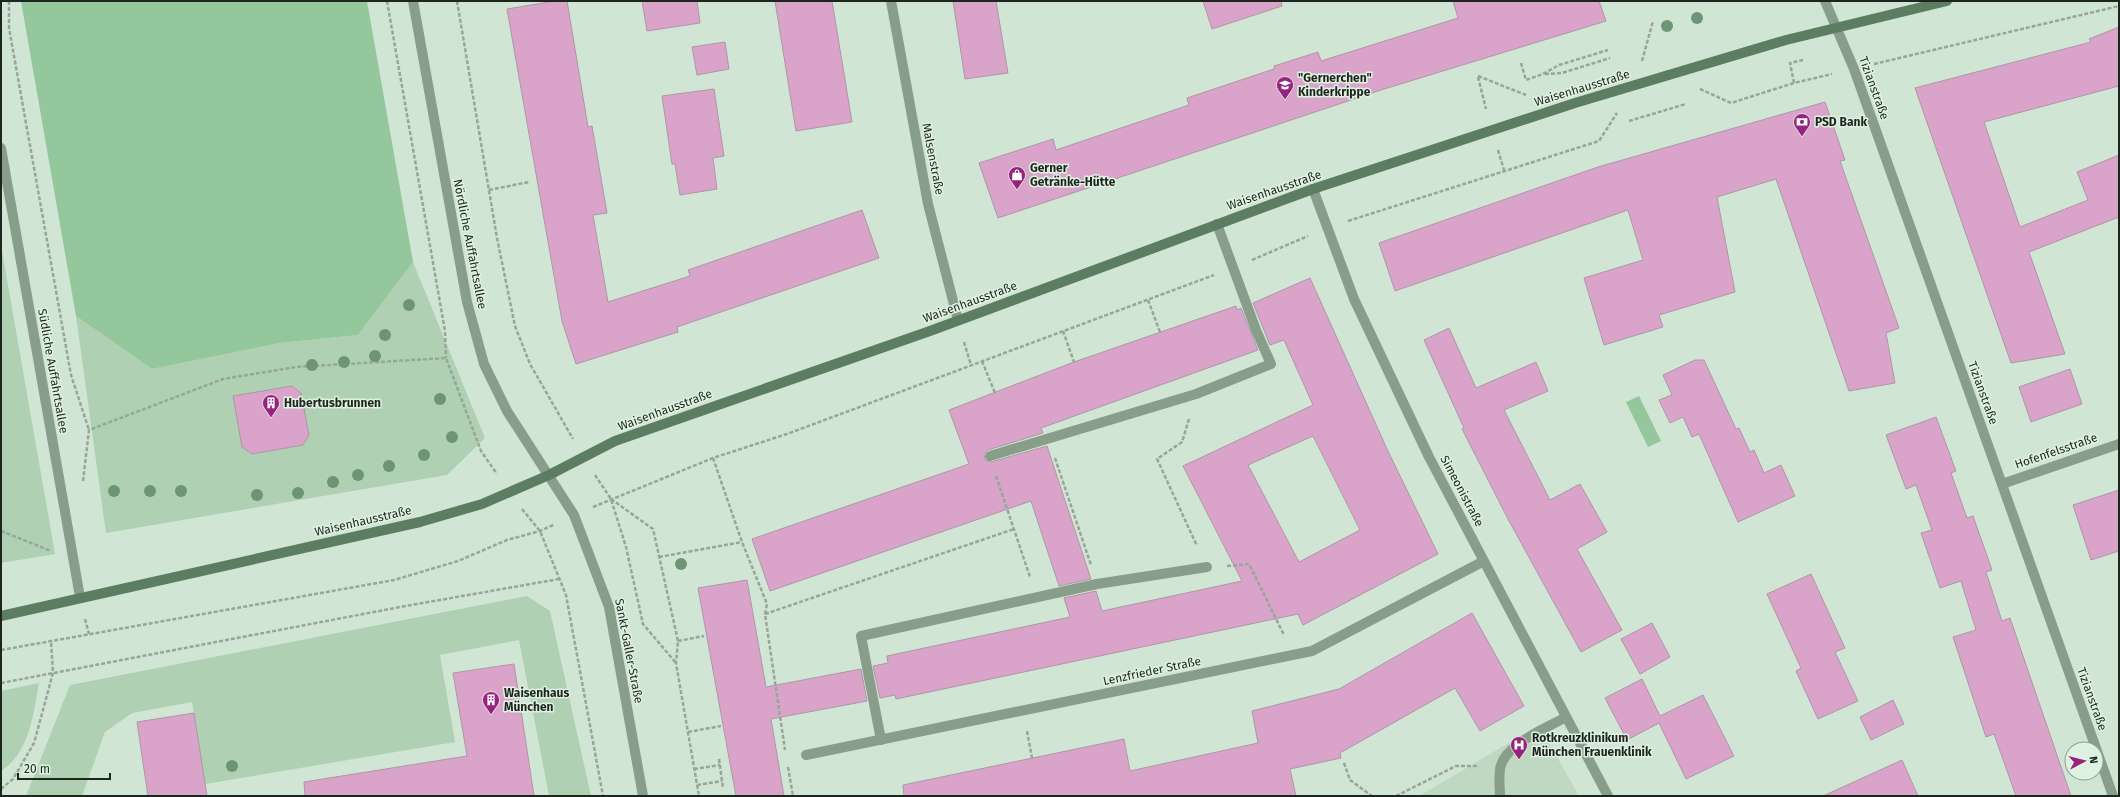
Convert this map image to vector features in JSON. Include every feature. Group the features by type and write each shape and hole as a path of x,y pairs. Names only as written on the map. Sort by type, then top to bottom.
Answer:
{"street":[{"name":"Nördliche Auffahrtsallee","path":"413,1 467,302 482,357 507,410 549,475"},
{"name":"Malsenstraße","path":"891,1 928,204 958,320"},
{"name":"Tizianstraße","path":"1825,1 1854,69 2113,796"},
{"name":"Waisenhausstraße","path":"1,616 80,597 420,522 482,504 549,475 615,441 958,320 1313,189 1575,103 1836,27 1947,1"},
{"name":"Südliche Auffahrtsallee","path":"1,148 80,597"},
{"name":"Simeonistraße","path":"1313,189 1326,228 1354,299 1429,457 1608,796"},
{"path":"990,456 1196,394 1271,364 1256,330 1217,224"},
{"name":"Hofenfelsstraße","path":"2002,484 2119,444"},
{"name":"Sankt-Galler-Straße","path":"549,475 574,515 609,607 643,796"},
{"name":"Lenzfrieder Straße","path":"806,755 1312,652 1484,561"},
{"path":"881,740 861,636 1097,584 1207,567"},
{"path":"1500,796 1500,766 1506,753 1526,739 1566,717"}],"path":[{"path":"9,1 9,28 71,375 89,430 82,484"},
{"path":"388,1 445,331 446,358 481,451 509,492 540,531 566,595 603,796"},
{"path":"456,1 489,190 515,326 530,364 554,404"},
{"path":"1693,86 1731,103 1794,83 2119,6"},
{"path":"1635,63 1643,61 1653,21"},
{"path":"1521,63 1526,80 1543,74 1559,65 1608,50"},
{"path":"1543,74 1562,73 1610,58"},
{"path":"1794,83 1790,63 1803,60"},
{"path":"1478,76 1527,96"},
{"path":"1629,121 1686,104"},
{"path":"1,650 394,580 458,561 507,540 540,531 611,499 713,458 787,434 1148,300 1233,268 1326,228 1599,141 1617,112 1624,110"},
{"path":"489,190 529,182"},
{"path":"1148,300 1160,332"},
{"path":"1063,331 1074,362"},
{"path":"89,430 224,379 296,367 446,358"},
{"path":"982,361 995,393"},
{"path":"1048,438 1097,584"},
{"path":"990,456 1037,598"},
{"path":"713,458 742,542 767,604 765,614 785,751"},
{"path":"611,499 653,529 678,641 676,663 699,796"},
{"path":"611,499 626,547 643,624 676,663"},
{"path":"765,614 1014,529"},
{"path":"1,531 73,561"},
{"path":"659,557 742,542"},
{"path":"1,683 400,607 559,579"},
{"path":"678,641 704,636"},
{"path":"1,789 13,779 34,743 54,673 51,641"},
{"path":"1023,711 1032,758"},
{"path":"688,732 721,726"},
{"path":"719,759 723,788"},
{"path":"786,759 793,796"},
{"path":"1344,763 1350,780 1372,796"},
{"path":"694,769 720,766"},
{"path":"1396,796 1456,766 1500,766"},
{"path":"697,785 722,781"}],"shaded area":[{"path":"21,1 367,1 413,262 358,335 280,343 152,369 76,316"},
{"path":"1,245 55,554 1,563"},
{"path":"413,262 485,438 447,475 106,533 76,316 152,369 280,343 358,335"},
{"path":"1639,396 1661,441 1648,447 1626,402"},
{"path":"527,596 550,611 591,796 549,796 519,640 440,655 455,742 205,784 192,702 132,713 105,732 82,796 26,796 70,685"},
{"path":"39,683 29,732 18,754 11,763 1,771 1,691"},
{"name":"Rotkreuzklinikum München Frauenklinik","path":"1539,725 1579,796 1419,796"}],"building":[{"path":"555,1 567,1 588,127 592,126 607,213 593,215 608,302 690,276 688,270 862,210 879,258 677,327 678,332 576,364 562,321 507,9"},
{"path":"642,1 697,1 700,23 647,31"},
{"path":"775,1 832,1 852,122 796,131"},
{"path":"953,1 996,1 1008,73 965,79"},
{"path":"1203,1 1281,1 1282,6 1212,29"},
{"path":"1453,1 1599,1 1606,21 1381,90 998,218 979,163 1053,139 1056,150 1189,105 1187,98 1274,69 1274,66 1318,52 1321,61 1458,18"},
{"path":"2119,27 2119,86 1984,122 2020,227 2088,200 2077,172 2119,155 2119,217 2029,252 2065,354 2011,363 1915,88 2091,42 2089,39"},
{"path":"725,42 729,69 697,75 692,47"},
{"path":"714,89 724,156 713,158 717,189 680,195 675,164 672,164 662,96"},
{"path":"1825,102 1845,160 1840,161 1899,328 1886,333 1895,383 1849,391 1776,179 1717,197 1735,292 1659,315 1663,327 1604,345 1584,278 1643,260 1628,210 1395,291 1379,243 1598,167"},
{"path":"1310,278 1387,449 1438,554 1303,625 1298,614 896,699 895,695 880,698 873,666 888,663 887,656 1070,617 1064,598 1096,591 1102,611 1242,581 1183,466 1313,405 1284,340 1270,345 1253,303","holes":["1313,436 1360,530 1299,562 1248,465"]},
{"path":"1236,306 1237,310 1241,308 1258,350 1041,428 1043,433 988,450 984,454 985,460 991,462 1047,446 1091,579 1059,586 1031,501 770,591 752,539 969,464 949,410 1074,362"},
{"path":"1449,328 1476,388 1536,362 1548,391 1504,410 1550,500 1580,484 1607,532 1577,549 1622,630 1581,652 1508,519 1462,429 1464,428 1424,340"},
{"path":"1695,360 1704,360 1736,429 1739,428 1750,452 1754,450 1764,473 1781,465 1795,496 1738,522 1699,434 1692,437 1683,417 1670,423 1659,400 1672,395 1663,375"},
{"path":"2070,369 2082,404 2031,422 2019,387"},
{"name":"Hubertusbrunnen","path":"292,386 301,393 309,435 303,445 252,454 242,447 233,396"},
{"path":"1936,417 1956,471 1951,473 1967,518 1973,516 1992,570 1986,572 2002,621 2010,618 2064,776 2064,781 2066,781 2071,796 2016,796 1994,734 1986,737 1953,637 1976,630 1961,581 1940,588 1921,533 1932,530 1916,485 1906,489 1886,435"},
{"path":"2119,490 2119,551 2091,560 2073,505"},
{"path":"1811,574 1845,648 1835,652 1858,701 1818,719 1796,671 1801,668 1767,594"},
{"path":"747,580 766,687 861,669 867,701 771,719 784,796 736,796 698,588"},
{"path":"1472,613 1524,706 1480,731 1455,688 1340,753 1341,758 1290,769 1296,796 904,796 903,785 1124,739 1130,771 1258,743 1252,711 1339,689"},
{"path":"1652,623 1670,657 1640,674 1621,639"},
{"name":"Waisenhaus München","path":"514,664 534,796 305,796 304,782 467,756 453,673"},
{"path":"1642,679 1660,716 1703,695 1734,756 1686,779 1659,723 1627,740 1605,698"},
{"path":"1893,700 1904,724 1871,740 1860,717"},
{"path":"194,713 207,796 148,796 137,722"},
{"path":"1902,760 1918,796 1823,796"}],"place":[{"name":"\"Gernerchen\" Kinderkrippe","path":"1285,100"},
{"name":"PSD Bank","path":"1802,137"},
{"name":"Gerner Getränke-Hütte","path":"1017,190"},
{"name":"Hubertusbrunnen","path":"271,418"},
{"name":"Waisenhaus München","path":"491,715"},
{"name":"Rotkreuzklinikum München Frauenklinik","path":"1519,760"}]}
